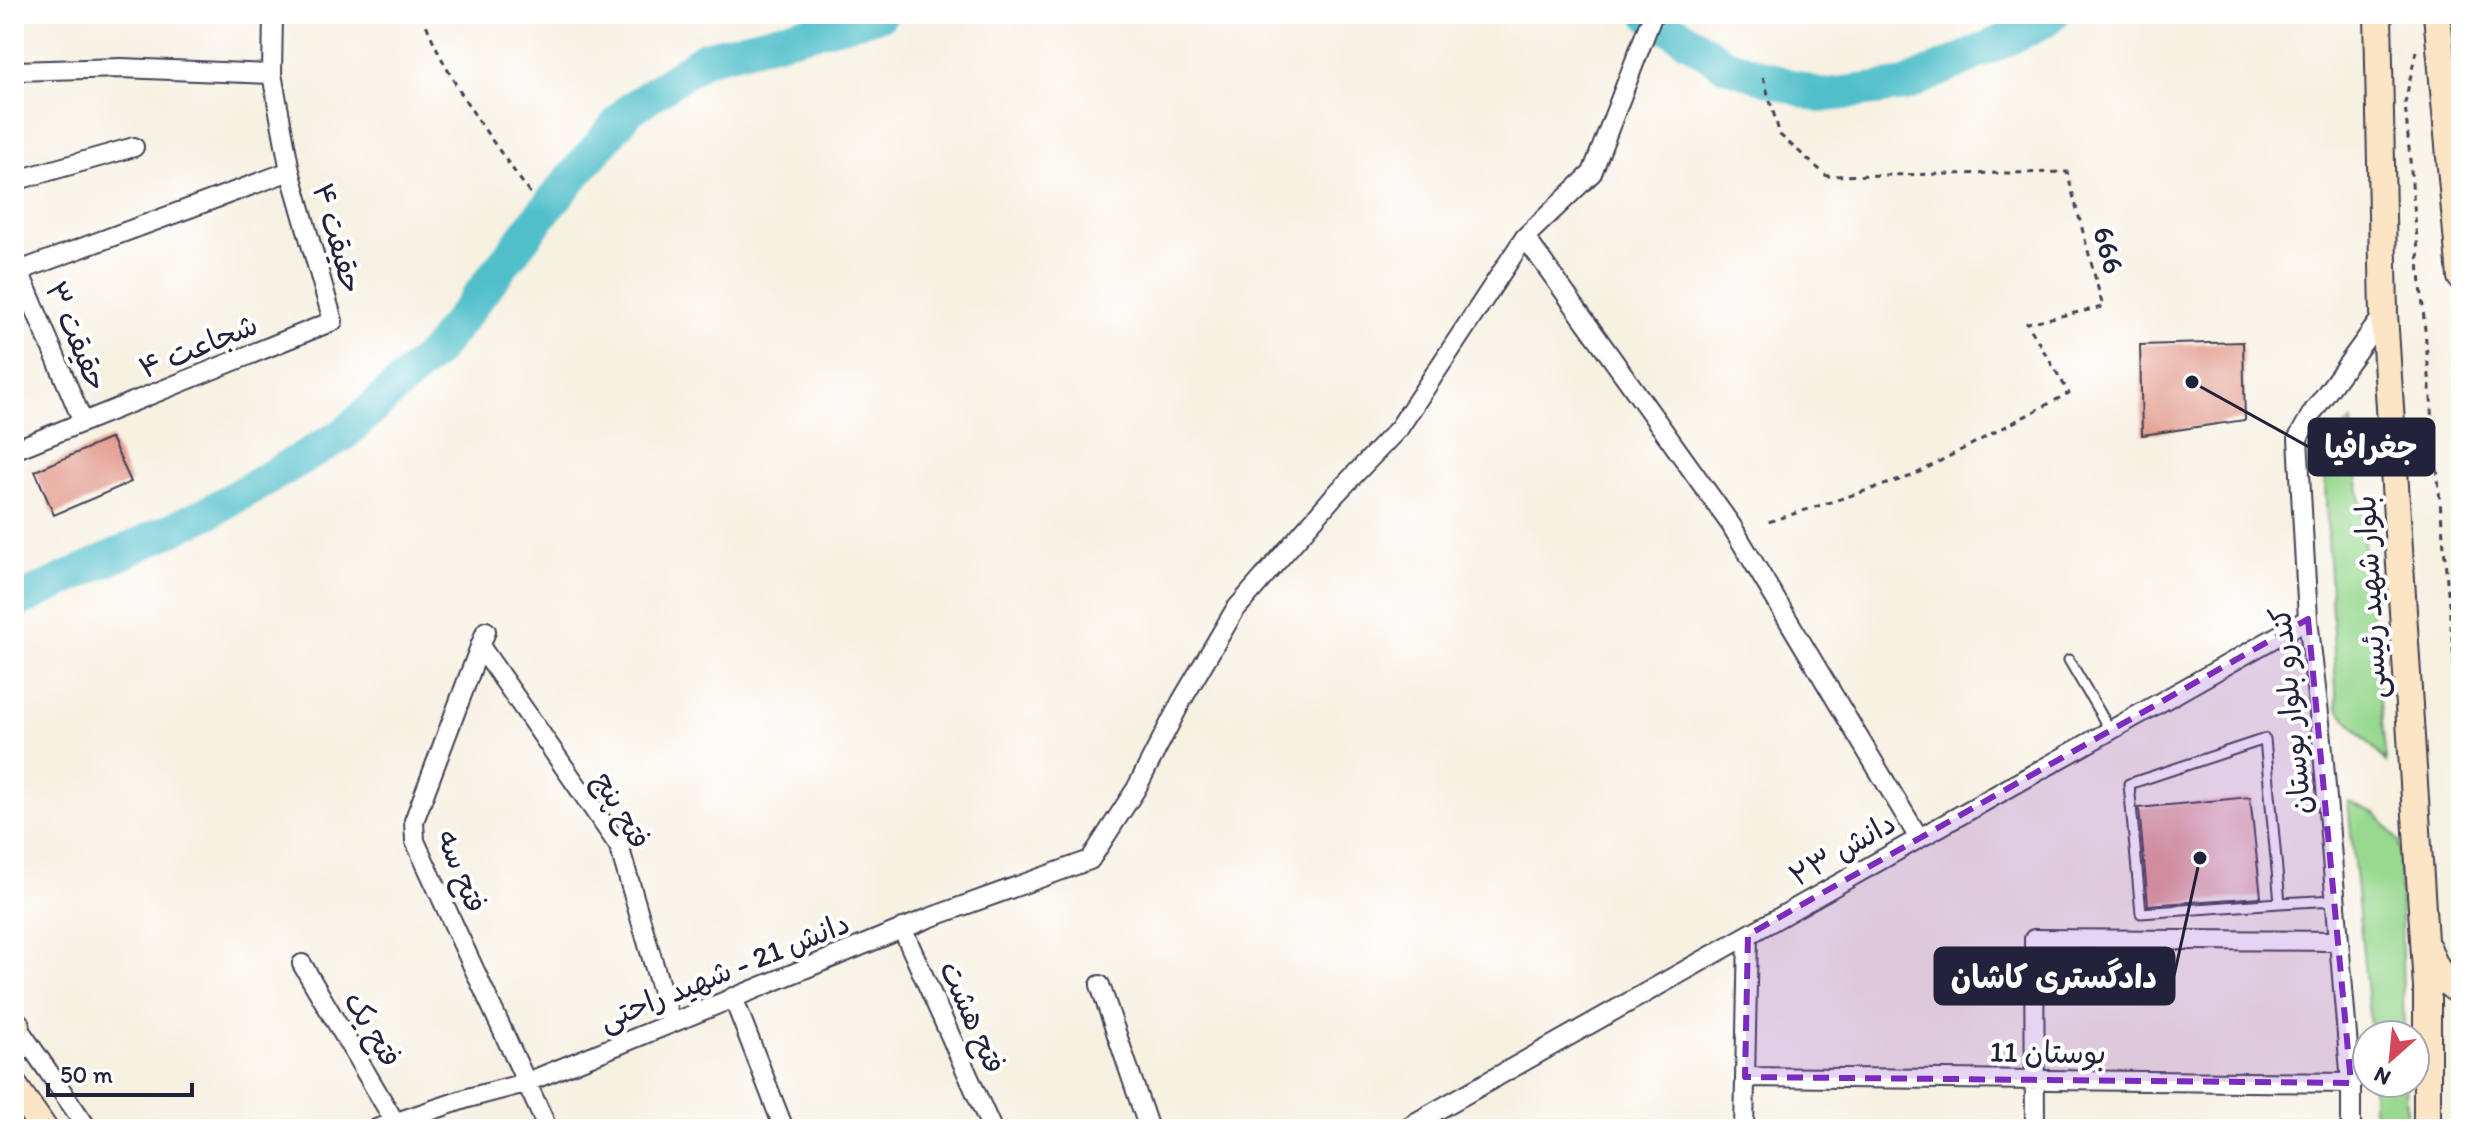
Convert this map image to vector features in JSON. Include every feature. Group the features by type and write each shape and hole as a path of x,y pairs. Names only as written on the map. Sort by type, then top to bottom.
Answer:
{"main road":[{"name":"بلوار شهید رئیسی","path":"2378,14 2384,314 2427,987 2427,1129"},
{"path":"2437,14 2454,122 2461,277"},
{"path":"2424,938 2439,974 2461,992"},
{"path":"14,1086 44,1129"}],"street":[{"name":"حقیقت ۴","path":"273,14 272,74 290,171 333,321"},
{"path":"1653,14 1592,173 1525,237 1731,525 1919,838"},
{"path":"14,71 121,68 272,74"},
{"path":"14,181 134,147"},
{"path":"17,265 155,221 290,171"},
{"name":"دانش 21 - شهید راحتی","path":"376,1129 397,1126 468,1098 525,1083 902,928 1090,860 1136,789 1182,700 1235,610 1334,496 1399,428 1525,237"},
{"name":"حقیقت ۳","path":"17,265 83,422"},
{"name":"کندرو بلوار بوستان","path":"2351,1083 2322,740 2308,619 2298,438 2312,413 2384,314"},
{"name":"شجاعت ۴","path":"14,450 333,321"},
{"name":"دانش ۲۳","path":"1404,1129 2308,619"},
{"name":"فتح پنج","path":"483,639 619,846 671,1023"},
{"name":"فتح سه","path":"483,639 414,821 415,841 548,1129"},
{"name":"فتح هشت","path":"902,928 992,1129"},
{"path":"1744,1129 1748,935"},
{"path":"2035,1129 2034,939 2339,941"},
{"name":"فتح یک","path":"302,964 397,1126"},
{"path":"1100,985 1149,1129"},
{"path":"733,997 784,1129"},
{"path":"15,1024 88,1129"},
{"name":"بوستان 11","path":"1745,1077 2351,1083"},
{"name":"کندرو بلوار بوستان","path":"2351,1099 2351,1129"}],"lane":[{"path":"2069,660 2110,730"},
{"path":"2280,903 2265,739 2129,784 2141,913 2336,900"}],"path":[{"path":"422,14 433,45 456,88 533,197"},
{"path":"2417,44 2405,103 2461,740"},
{"name":"666","path":"1763,77 1780,135 1827,176 2067,172 2103,307 2027,323 2069,393 1912,476 1765,523"}],"highlighted area":[{"path":"2308,619 2351,1083 1745,1077 1748,935"}],"green space":[{"path":"2352,421 2386,762 2337,708 2323,445"},
{"path":"2348,801 2377,814 2399,842 2404,1019 2369,1019"},
{"path":"2373,1099 2406,1099 2404,1129 2373,1129"}],"building":[{"path":"2243,342 2245,420 2142,435 2140,345"},
{"path":"111,438 131,482 54,515 35,471"},
{"path":"2250,797 2261,897 2148,905 2139,808"}],"waterway":[{"path":"14,603 211,511 344,434 436,351 544,211 629,110 705,58 881,14"},
{"path":"1649,14 1724,64 1821,96 1906,85 2034,27 2053,14"}],"place":[{"name":"جغرافیا","path":"2192,382"},
{"name":"دادگستری کاشان","path":"2200,858"}]}
